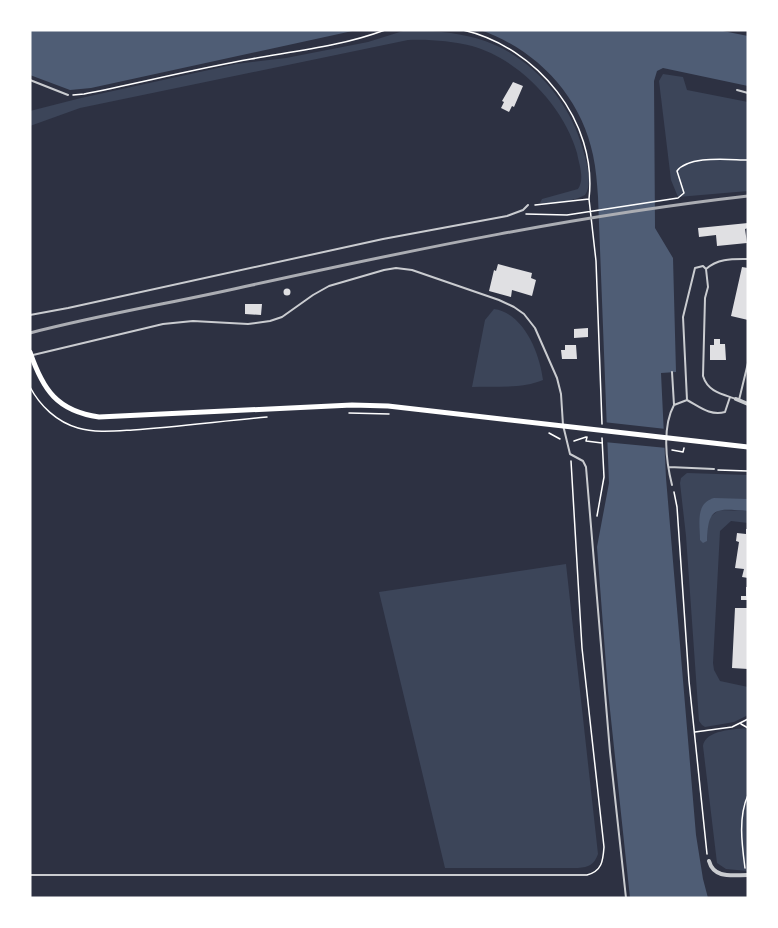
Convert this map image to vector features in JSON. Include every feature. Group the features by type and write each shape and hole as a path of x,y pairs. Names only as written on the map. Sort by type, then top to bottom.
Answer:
{"main road":[{"path":"30,355 47,390 56,400 77,412 99,417 352,405 424,409 748,447"}],"street":[{"path":"738,399 748,404"},
{"path":"709,861 714,873 747,875"}],"lane":[{"path":"30,80 68,95"},
{"path":"737,90 748,93"},
{"path":"30,315 520,212 528,205"},
{"path":"706,269 712,263 728,259 748,259"},
{"path":"687,400 683,317 695,268 703,266 706,269"},
{"path":"30,355 170,323 193,321 248,324 270,321 282,317 329,286 396,268 412,270 499,300 524,314 535,328 557,378 561,394 563,425 570,454 583,461 586,467 610,752 626,898"},
{"path":"706,269 708,280 703,340 704,376 709,388 738,399 748,363"},
{"path":"672,372 674,405 667,424 672,485"},
{"path":"687,400 712,414 719,414 725,412 730,397"},
{"path":"674,405 687,400"},
{"path":"669,467 714,469"}],"path":[{"path":"68,95 84,94 251,58 327,45 386,30"},
{"path":"463,30 484,36 510,48 537,69 560,95 578,124 587,152 596,261 604,477 595,525"},
{"path":"520,212 531,215 572,214 678,198 684,193 677,171 682,165 691,161 748,160"},
{"path":"528,205 542,206 590,199"},
{"path":"30,387 39,402 57,418 77,428 93,431 162,428 276,417"},
{"path":"346,413 398,415"},
{"path":"546,431 568,441 573,442 587,436 586,441 603,443"},
{"path":"668,450 683,452 684,448"},
{"path":"30,875 587,875 595,873 603,860 604,847 582,648 570,454"},
{"path":"714,469 748,471"},
{"path":"672,485 677,507 688,681 709,861"},
{"path":"695,732 741,724 748,719"},
{"path":"741,724 748,728"},
{"path":"748,735 748,746"},
{"path":"747,875 742,838 745,803 748,795"}],"shaded area":[{"path":"30,30 357,30 91,88 70,90 30,75"},
{"path":"480,30 718,30 748,36 748,86 663,68 657,71 654,81 655,228 673,258 676,372 661,373 666,478 696,835 708,898 630,898 608,691 597,547 609,483 598,197 593,155 578,113 553,78 520,49"},
{"path":"403,31 444,32 485,41 502,48 533,70 559,99 577,132 588,173 589,185 585,195 563,202 540,203 542,199 578,189 581,171 571,136 562,119 537,87 522,73 489,52 472,46 432,40 408,40 80,108 30,126 30,111 81,98 236,64 286,58 368,42"},
{"path":"663,74 683,77 687,90 748,102 748,191 678,197 671,180 659,81"},
{"path":"494,309 514,318 529,336 538,358 543,380 517,386 472,387 485,320"},
{"path":"687,473 748,475 748,499 710,499 707,527 710,517 719,510 748,511 748,523 731,521 720,531 713,663 720,681 748,687 748,715 734,722 705,727 699,721 680,483 681,478"},
{"path":"714,498 748,499 748,511 722,510 716,512 709,521 707,541 703,543 700,540 701,509 704,504"},
{"path":"566,564 598,854 591,865 578,868 445,868 379,592"},
{"path":"748,728 748,871 726,869 717,863 703,746 709,737 715,734"}],"pier":[{"path":"603,422 666,429 667,448 604,442"}],"building":[{"path":"513,82 523,86 514,107 512,106 509,112 501,108 504,102 502,101"},
{"path":"748,223 748,228 745,229 747,243 717,246 716,235 699,237 698,228"},
{"path":"498,264 532,273 531,278 536,280 532,296 512,290 511,297 489,291 494,270 496,271"},
{"path":"742,267 748,268 748,320 731,316"},
{"path":"287,289 290,292 287,295 284,292"},
{"path":"245,304 262,304 261,315 245,314"},
{"path":"588,328 588,337 574,338 574,329"},
{"path":"714,339 720,339 720,344 725,344 726,360 710,360 710,345 714,345"},
{"path":"565,345 576,345 577,359 562,359 561,350 565,350"},
{"path":"746,529 748,529 748,578 742,577 744,569 735,568 739,542 736,541 737,533 746,534"},
{"path":"746,587 748,587 748,600 741,600 741,596 746,596"},
{"path":"735,608 748,608 748,669 732,668"}],"railway":[{"path":"30,333 499,234 623,213 748,196"}]}
